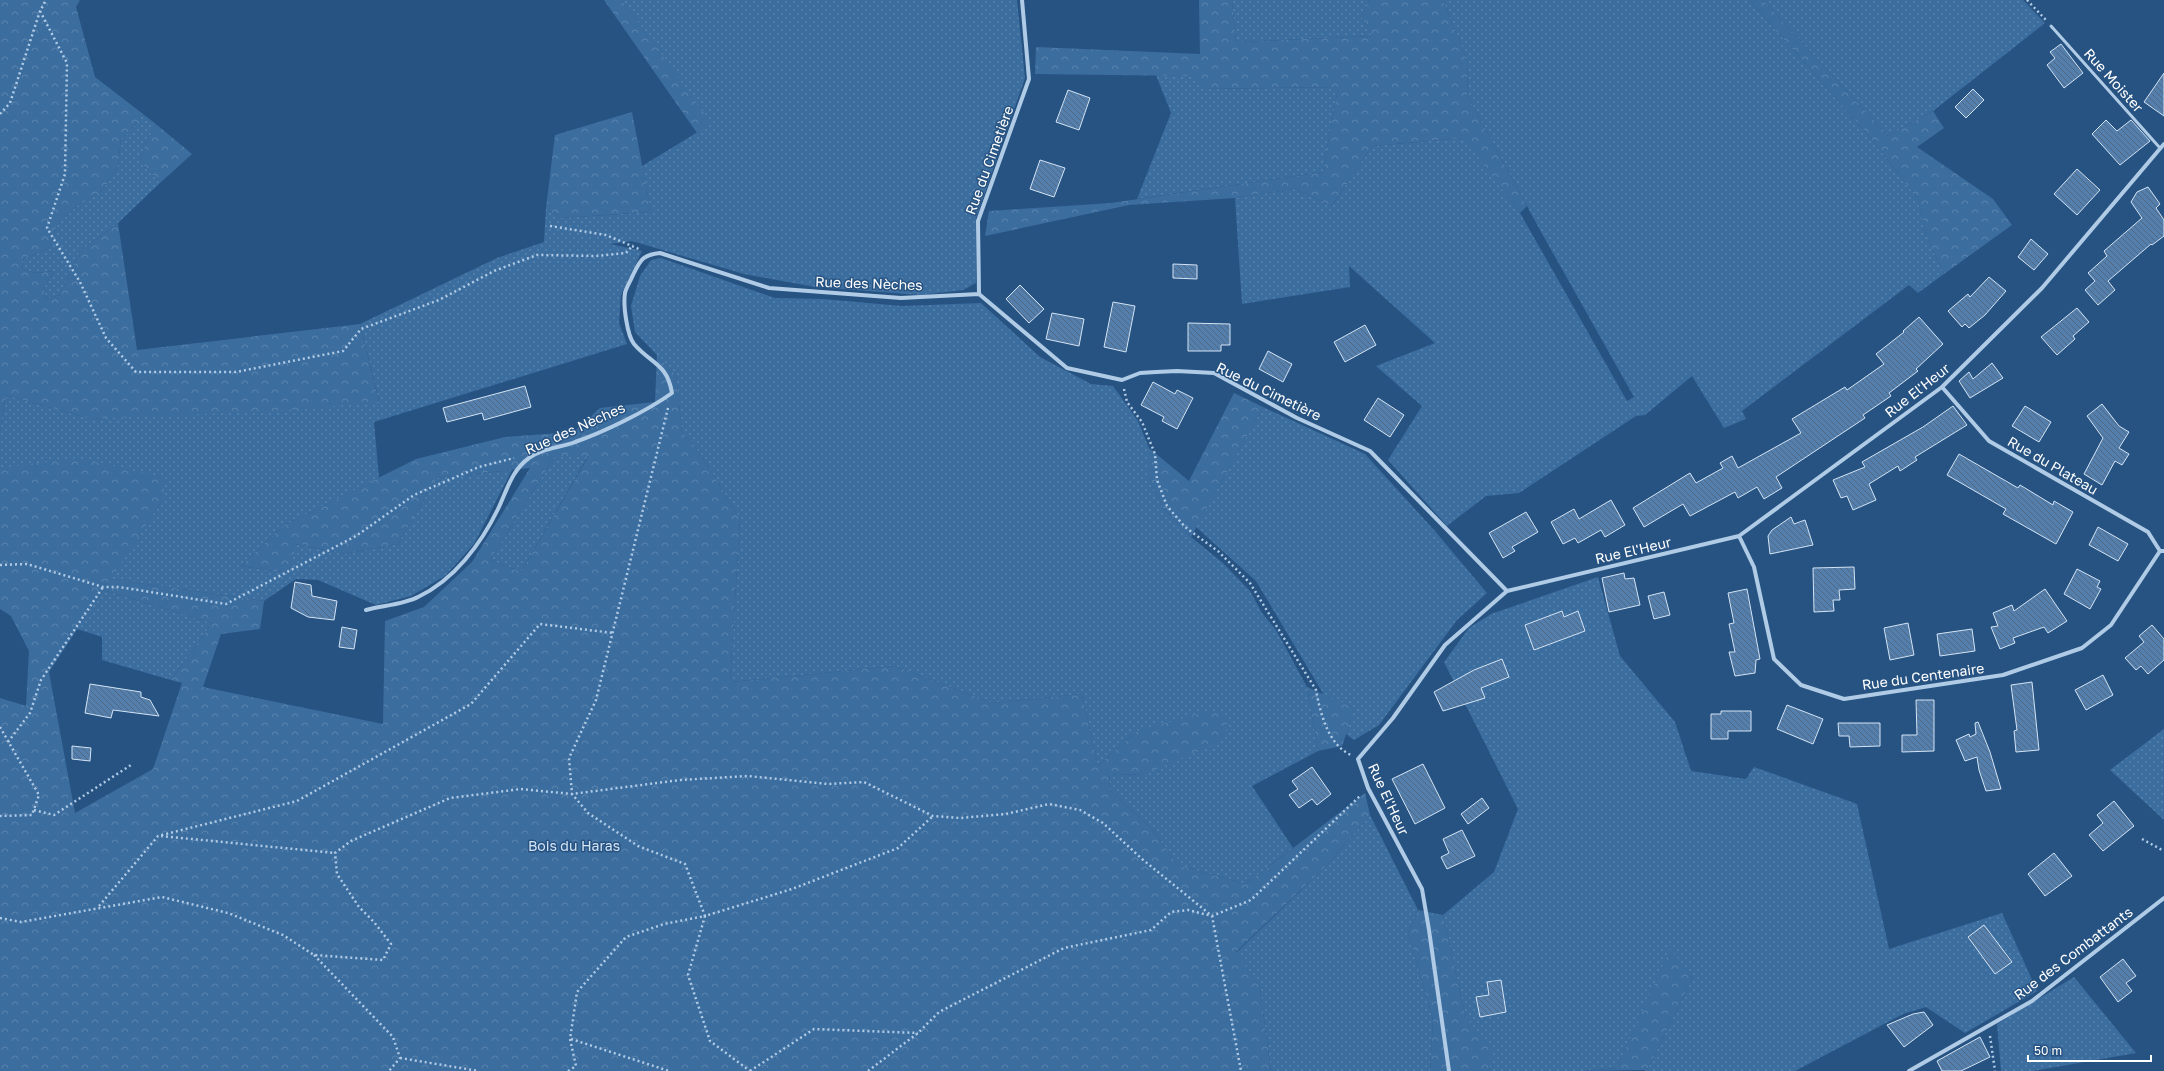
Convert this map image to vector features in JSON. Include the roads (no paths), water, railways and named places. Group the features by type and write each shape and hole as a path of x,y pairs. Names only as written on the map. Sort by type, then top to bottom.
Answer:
{"street":[{"name":"Rue du Cimetière","path":"1022,0 1030,79 978,221 979,294 1066,368 1122,380 1140,373 1214,373 1297,418 1370,451 1506,591"},
{"name":"Rue El'Heur","path":"1449,1071 1430,930 1422,888 1368,788 1358,759 1393,718 1445,645 1506,591 1739,536 1942,387 2042,288 2164,144"},
{"name":"Rue des Nèches","path":"366,610 418,598 452,575 477,544 497,510 514,472 530,457 551,448 575,442 617,423 672,393 669,379 663,370 633,343 625,313 625,292 640,261 648,254 660,254 769,288 901,298 979,294"},
{"name":"Rue du Plateau","path":"1942,387 1989,441 2148,532 2162,551"},
{"name":"Rue du Centenaire","path":"1739,536 1754,568 1774,659 1801,685 1844,699 2003,675 2082,648 2111,625 2162,551"},
{"name":"Rue des Combattants","path":"1909,1071 2032,1001 2164,898"}],"lane":[{"name":"Rue Moister","path":"2051,26 2160,148"}],"park label":[{"name":"Bois du Haras","path":"574,845"}]}
